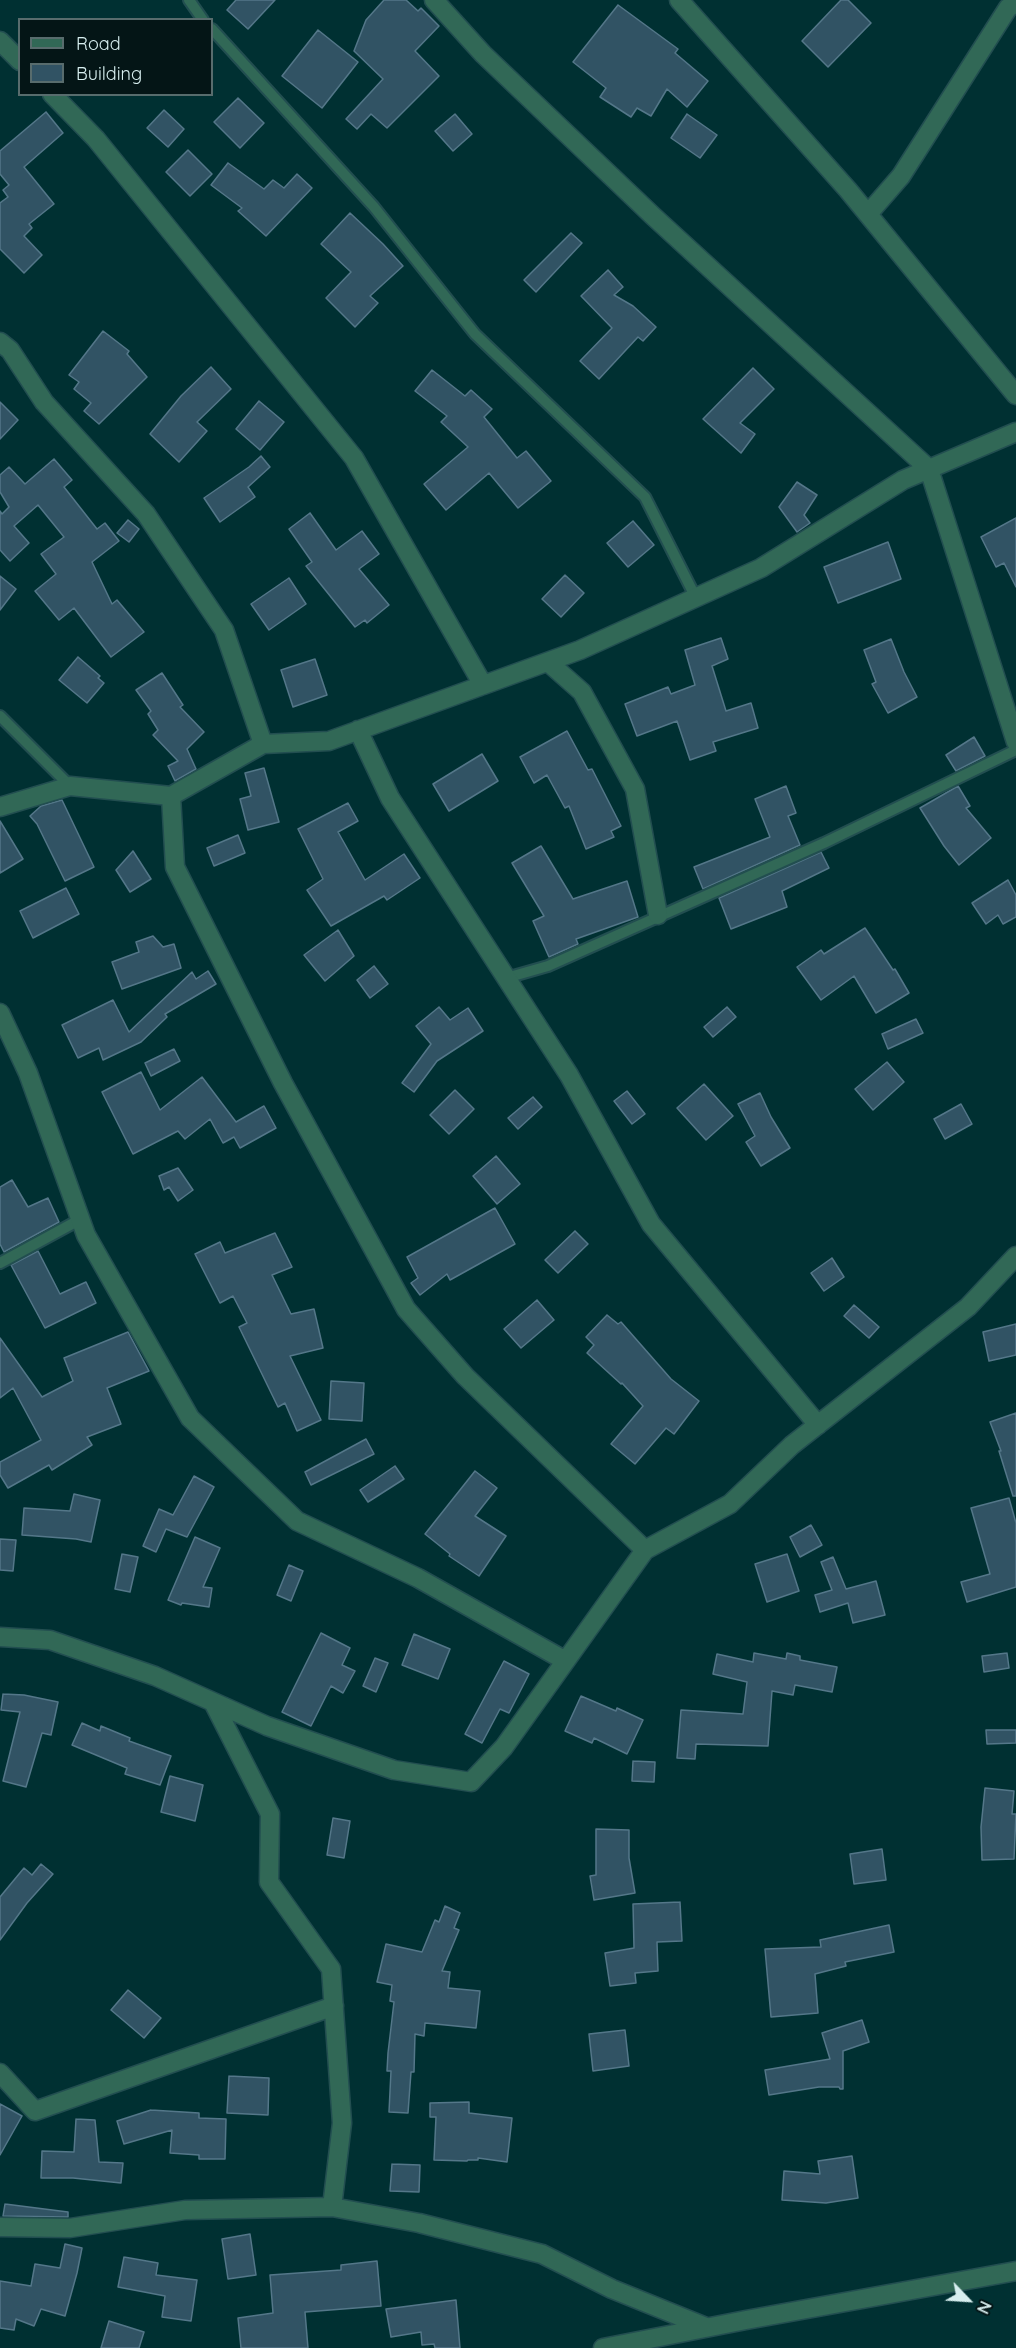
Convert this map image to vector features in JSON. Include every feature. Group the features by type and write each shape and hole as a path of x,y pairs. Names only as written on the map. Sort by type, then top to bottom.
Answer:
{"street":[{"path":"434,0 483,54 653,216 929,469 1016,742"},
{"path":"679,0 868,214 1016,395"},
{"path":"868,214 901,176 1008,8 1016,3"},
{"path":"0,41 18,59"},
{"path":"54,96 96,139 354,458 483,685"},
{"path":"0,342 10,350 44,402 146,514 224,630 263,744"},
{"path":"0,807 69,786 171,796 263,744 329,741 548,662 580,650 761,568 903,480 1016,432"},
{"path":"548,662 582,692 635,789 658,915"},
{"path":"358,730 390,798 569,1075 651,1224 818,1425"},
{"path":"171,796 175,867 283,1083 406,1309 465,1376 645,1550"},
{"path":"0,1013 28,1073 86,1235 190,1418 297,1521 418,1578 564,1660"},
{"path":"0,1636 50,1640 155,1676 267,1726 394,1770 471,1782 504,1747 564,1660 645,1550 730,1504 792,1445 968,1307 1016,1256"},
{"path":"213,1702 270,1814 269,1882 331,1969 342,2123 332,2207"},
{"path":"0,2073 35,2111 334,2006"},
{"path":"0,2227 70,2228 185,2210 332,2207 419,2223 542,2254 612,2289 706,2327"},
{"path":"603,2348 1016,2271"}],"lane":[{"path":"189,0 202,18"},
{"path":"213,30 374,207 475,334 645,497 696,598"},
{"path":"0,716 69,786"},
{"path":"506,978 548,966 658,915 824,843 1016,750"},
{"path":"0,1263 81,1220"}],"building":[{"path":"236,0 275,0 248,29 227,10"},
{"path":"384,0 406,0 418,11 421,8 439,26 415,51 439,76 387,128 371,114 357,129 346,119 383,79 354,51 366,20"},
{"path":"841,0 848,0 871,23 828,67 802,41"},
{"path":"618,5 678,49 675,53 708,81 687,107 667,89 651,116 637,108 631,117 600,97 606,88 573,62"},
{"path":"318,30 358,62 322,108 282,76"},
{"path":"238,98 264,123 240,148 214,122"},
{"path":"164,110 184,129 168,147 147,128"},
{"path":"46,112 63,133 24,167 54,204 29,224 32,228 24,236 42,255 24,273 0,249 0,203 8,197 3,190 9,185 0,174 0,151"},
{"path":"455,114 472,134 453,151 435,131"},
{"path":"687,114 717,135 700,158 671,138"},
{"path":"188,150 212,174 190,196 166,172"},
{"path":"228,163 264,189 273,180 284,188 297,174 312,188 266,236 238,211 242,208 211,185"},
{"path":"350,213 403,266 370,296 378,303 355,327 326,298 351,272 321,244"},
{"path":"571,233 582,243 536,292 524,280"},
{"path":"608,270 623,287 614,295 633,306 656,327 643,341 638,337 599,379 580,361 612,328 581,296"},
{"path":"103,331 129,351 127,354 147,377 99,424 84,411 91,403 74,389 79,382 69,375"},
{"path":"211,367 231,389 197,422 207,431 179,462 150,434 181,396"},
{"path":"753,368 774,389 740,423 755,434 741,453 703,419"},
{"path":"432,370 465,396 471,390 492,409 484,417 517,458 526,451 551,481 518,508 489,473 446,510 424,484 468,447 441,422 447,416 415,391"},
{"path":"259,401 284,422 260,450 236,429"},
{"path":"0,402 18,420 0,439"},
{"path":"261,456 270,467 248,487 255,497 220,522 204,498"},
{"path":"54,459 72,480 64,487 97,529 105,523 119,541 92,562 112,604 117,600 144,632 111,657 74,608 59,620 35,591 56,574 41,554 64,537 38,505 14,526 29,543 10,561 0,550 0,511 2,514 9,507 0,492 0,475 9,467 25,484"},
{"path":"797,482 817,495 804,515 810,523 797,532 779,507"},
{"path":"310,513 336,550 362,531 379,554 359,569 389,605 367,623 365,620 355,627 306,566 312,562 289,529"},
{"path":"1016,518 1016,587 1004,563 996,567 981,537"},
{"path":"128,520 139,529 129,542 117,533"},
{"path":"633,521 654,545 628,567 607,543"},
{"path":"888,542 901,579 838,603 824,567"},
{"path":"565,575 584,593 561,617 542,599"},
{"path":"0,576 16,589 0,610"},
{"path":"289,578 306,604 269,630 251,604"},
{"path":"721,638 728,659 712,666 726,711 751,703 758,728 713,742 716,751 690,760 677,721 637,736 625,704 668,687 671,694 695,685 685,650"},
{"path":"891,639 917,697 888,713 872,684 876,682 864,650"},
{"path":"78,657 100,676 98,678 104,683 87,703 59,680"},
{"path":"315,659 327,695 293,707 281,670"},
{"path":"162,673 183,705 180,707 204,732 187,749 196,769 175,781 168,766 178,761 153,735 158,730 148,714 151,711 136,690"},
{"path":"567,731 588,770 592,769 621,826 611,831 614,837 586,849 569,806 565,808 547,775 534,783 520,757"},
{"path":"974,737 985,756 956,771 946,755"},
{"path":"482,754 498,781 449,811 433,784"},
{"path":"264,768 279,822 248,830 240,799 251,796 245,773"},
{"path":"786,786 796,813 788,816 800,845 703,889 694,867 770,837 755,799"},
{"path":"958,786 970,806 966,808 991,838 959,865 920,808"},
{"path":"62,800 94,867 65,881 37,824 30,816 41,806"},
{"path":"348,803 358,821 338,832 365,880 404,854 420,878 387,900 384,896 331,926 307,890 323,879 298,829"},
{"path":"0,821 23,859 0,873"},
{"path":"238,835 245,853 214,866 207,848"},
{"path":"541,846 573,899 627,881 638,917 576,939 578,944 549,957 533,921 544,916 512,863"},
{"path":"133,851 151,879 130,892 116,870"},
{"path":"821,852 829,868 782,891 787,907 731,929 719,898"},
{"path":"1008,880 1016,895 1016,917 1003,924 998,915 986,924 972,903"},
{"path":"66,888 79,914 33,938 20,911"},
{"path":"865,928 893,970 895,969 909,993 876,1013 854,976 821,1000 797,967 821,950 824,954"},
{"path":"338,930 354,956 325,981 304,955"},
{"path":"153,936 163,947 174,944 181,968 122,989 112,962 139,952 136,942"},
{"path":"374,966 388,984 370,998 357,980"},
{"path":"208,971 216,984 165,1014 167,1017 141,1042 103,1060 99,1048 78,1058 62,1025 113,1000 129,1032 192,972 196,979"},
{"path":"439,1007 450,1020 468,1008 483,1031 437,1061 414,1092 402,1083 431,1044 416,1026"},
{"path":"727,1007 736,1017 713,1037 704,1027"},
{"path":"916,1019 923,1033 888,1049 882,1034"},
{"path":"174,1049 180,1061 151,1076 145,1063"},
{"path":"887,1062 904,1082 873,1110 855,1089"},
{"path":"141,1072 160,1110 202,1077 236,1122 264,1106 276,1128 240,1148 234,1137 223,1143 210,1119 185,1139 178,1131 133,1154 102,1092"},
{"path":"704,1084 733,1116 706,1140 677,1108"},
{"path":"455,1090 474,1109 449,1134 430,1115"},
{"path":"627,1091 645,1114 632,1124 614,1101"},
{"path":"760,1093 771,1117 790,1148 761,1166 746,1142 755,1136 738,1104"},
{"path":"533,1097 542,1107 518,1129 508,1118"},
{"path":"961,1104 972,1124 945,1139 934,1119"},
{"path":"496,1156 520,1184 497,1204 473,1176"},
{"path":"178,1168 193,1190 178,1201 169,1187 164,1190 159,1176"},
{"path":"12,1180 28,1207 48,1198 59,1222 4,1252 0,1244 0,1187"},
{"path":"495,1208 515,1244 450,1280 447,1274 420,1295 411,1283 418,1278 407,1257"},
{"path":"575,1231 588,1244 558,1273 545,1260"},
{"path":"275,1233 292,1267 272,1275 291,1314 314,1309 323,1348 290,1356 321,1420 297,1431 285,1403 278,1407 239,1327 247,1323 233,1296 220,1303 195,1254 220,1242 225,1253"},
{"path":"38,1251 60,1294 86,1282 96,1303 45,1328 11,1265"},
{"path":"832,1258 844,1277 824,1291 811,1273"},
{"path":"537,1300 554,1320 521,1348 504,1329"},
{"path":"854,1305 879,1327 869,1338 844,1316"},
{"path":"607,1315 618,1324 621,1322 671,1379 699,1401 674,1434 666,1428 635,1464 611,1444 643,1406 622,1383 587,1353 594,1345 586,1337"},
{"path":"1016,1324 1016,1355 989,1361 983,1332"},
{"path":"128,1332 149,1371 107,1388 121,1424 87,1437 92,1445 52,1470 49,1465 8,1488 0,1475 0,1462 41,1440 13,1388 0,1398 0,1338 42,1397 73,1381 64,1358"},
{"path":"331,1381 364,1383 362,1421 329,1419"},
{"path":"1016,1413 1016,1496 1013,1496 999,1451 1001,1451 990,1422"},
{"path":"366,1439 374,1454 311,1485 305,1472"},
{"path":"395,1466 404,1479 368,1502 360,1490"},
{"path":"475,1471 497,1488 475,1516 506,1536 479,1576 449,1556 450,1554 425,1534"},
{"path":"194,1476 214,1487 187,1537 166,1529 156,1552 143,1546 159,1509 173,1515"},
{"path":"74,1494 100,1500 91,1542 22,1535 24,1508 70,1511"},
{"path":"1009,1498 1016,1523 1016,1587 967,1602 961,1582 990,1574 971,1508"},
{"path":"811,1525 822,1545 800,1557 790,1537"},
{"path":"195,1537 220,1548 203,1587 212,1588 209,1607 182,1603 181,1605 168,1600"},
{"path":"0,1539 16,1540 13,1571 0,1570"},
{"path":"122,1554 138,1557 130,1592 115,1589"},
{"path":"787,1554 799,1591 767,1602 755,1564"},
{"path":"833,1557 846,1589 876,1581 885,1615 853,1623 848,1603 820,1612 815,1595 832,1590 821,1562"},
{"path":"289,1565 303,1571 291,1601 277,1595"},
{"path":"321,1633 350,1648 342,1665 355,1671 343,1693 331,1686 311,1726 282,1712"},
{"path":"414,1634 450,1649 438,1679 402,1665"},
{"path":"754,1653 786,1659 787,1653 800,1656 800,1660 837,1667 832,1692 795,1685 793,1695 772,1691 768,1746 696,1744 695,1759 677,1758 681,1710 743,1714 747,1682 713,1674 717,1654 753,1662"},
{"path":"1007,1653 1009,1668 984,1672 982,1656"},
{"path":"375,1658 388,1663 376,1692 363,1686"},
{"path":"504,1661 529,1674 509,1713 500,1709 482,1743 465,1734"},
{"path":"3,1694 24,1695 58,1702 51,1735 42,1733 26,1787 3,1781 20,1712 1,1710"},
{"path":"581,1696 616,1711 617,1708 643,1720 627,1754 594,1738 592,1743 565,1731"},
{"path":"82,1723 100,1731 101,1726 130,1738 129,1741 171,1756 160,1785 125,1774 127,1768 72,1745"},
{"path":"986,1730 1016,1730 1016,1743 987,1744"},
{"path":"633,1761 655,1762 654,1782 632,1781"},
{"path":"170,1776 203,1785 195,1821 161,1812"},
{"path":"985,1788 1014,1791 1012,1814 1016,1814 1014,1859 982,1860 981,1827"},
{"path":"333,1818 350,1821 344,1858 327,1855"},
{"path":"596,1829 629,1830 629,1858 635,1893 594,1900 590,1876 596,1875"},
{"path":"882,1849 886,1880 854,1884 850,1854"},
{"path":"41,1864 53,1874 27,1903 0,1940 0,1897 24,1868 32,1875"},
{"path":"680,1902 682,1941 657,1942 658,1971 635,1973 636,1983 610,1986 605,1953 634,1948 633,1904"},
{"path":"445,1906 460,1913 454,1928 459,1930 442,1971 450,1972 448,1988 480,1991 476,2028 425,2023 424,2036 415,2034 414,2072 411,2072 408,2113 389,2112 391,2071 387,2071 394,2002 390,2001 392,1985 377,1982 386,1944 422,1952 435,1920 439,1922"},
{"path":"889,1925 894,1952 845,1962 846,1966 815,1974 818,2013 771,2017 765,1949 821,1947 820,1940"},
{"path":"128,1990 161,2018 144,2038 111,2010"},
{"path":"862,2020 869,2042 843,2051 843,2089 819,2087 769,2095 765,2070 830,2059 822,2033"},
{"path":"625,2030 629,2066 593,2071 589,2034"},
{"path":"229,2076 269,2078 268,2115 227,2113"},
{"path":"469,2102 469,2113 512,2118 507,2162 478,2158 478,2160 467,2161 434,2160 436,2117 430,2117 430,2103"},
{"path":"0,2104 22,2116 0,2155"},
{"path":"151,2110 199,2113 199,2118 226,2119 225,2159 199,2159 199,2155 170,2153 172,2130 124,2144 117,2121"},
{"path":"76,2119 95,2120 99,2162 123,2163 121,2183 73,2178 41,2178 42,2151 74,2152"},
{"path":"852,2156 858,2198 826,2203 782,2200 784,2171 820,2174 818,2161"},
{"path":"392,2164 420,2165 419,2192 390,2191"},
{"path":"5,2204 68,2212 68,2217 3,2216"},
{"path":"250,2234 256,2275 228,2279 222,2239"},
{"path":"65,2244 82,2248 65,2316 41,2309 34,2326 16,2319 14,2330 0,2328 0,2281 31,2286 35,2264 60,2268"},
{"path":"124,2257 158,2263 156,2275 197,2280 191,2321 162,2317 165,2296 118,2287"},
{"path":"377,2261 381,2306 305,2312 308,2348 241,2348 238,2318 273,2313 270,2275 341,2270 341,2265"},
{"path":"456,2300 460,2348 435,2348 434,2344 422,2345 421,2332 391,2337 386,2309"},
{"path":"109,2321 144,2332 139,2348 101,2348"}]}
